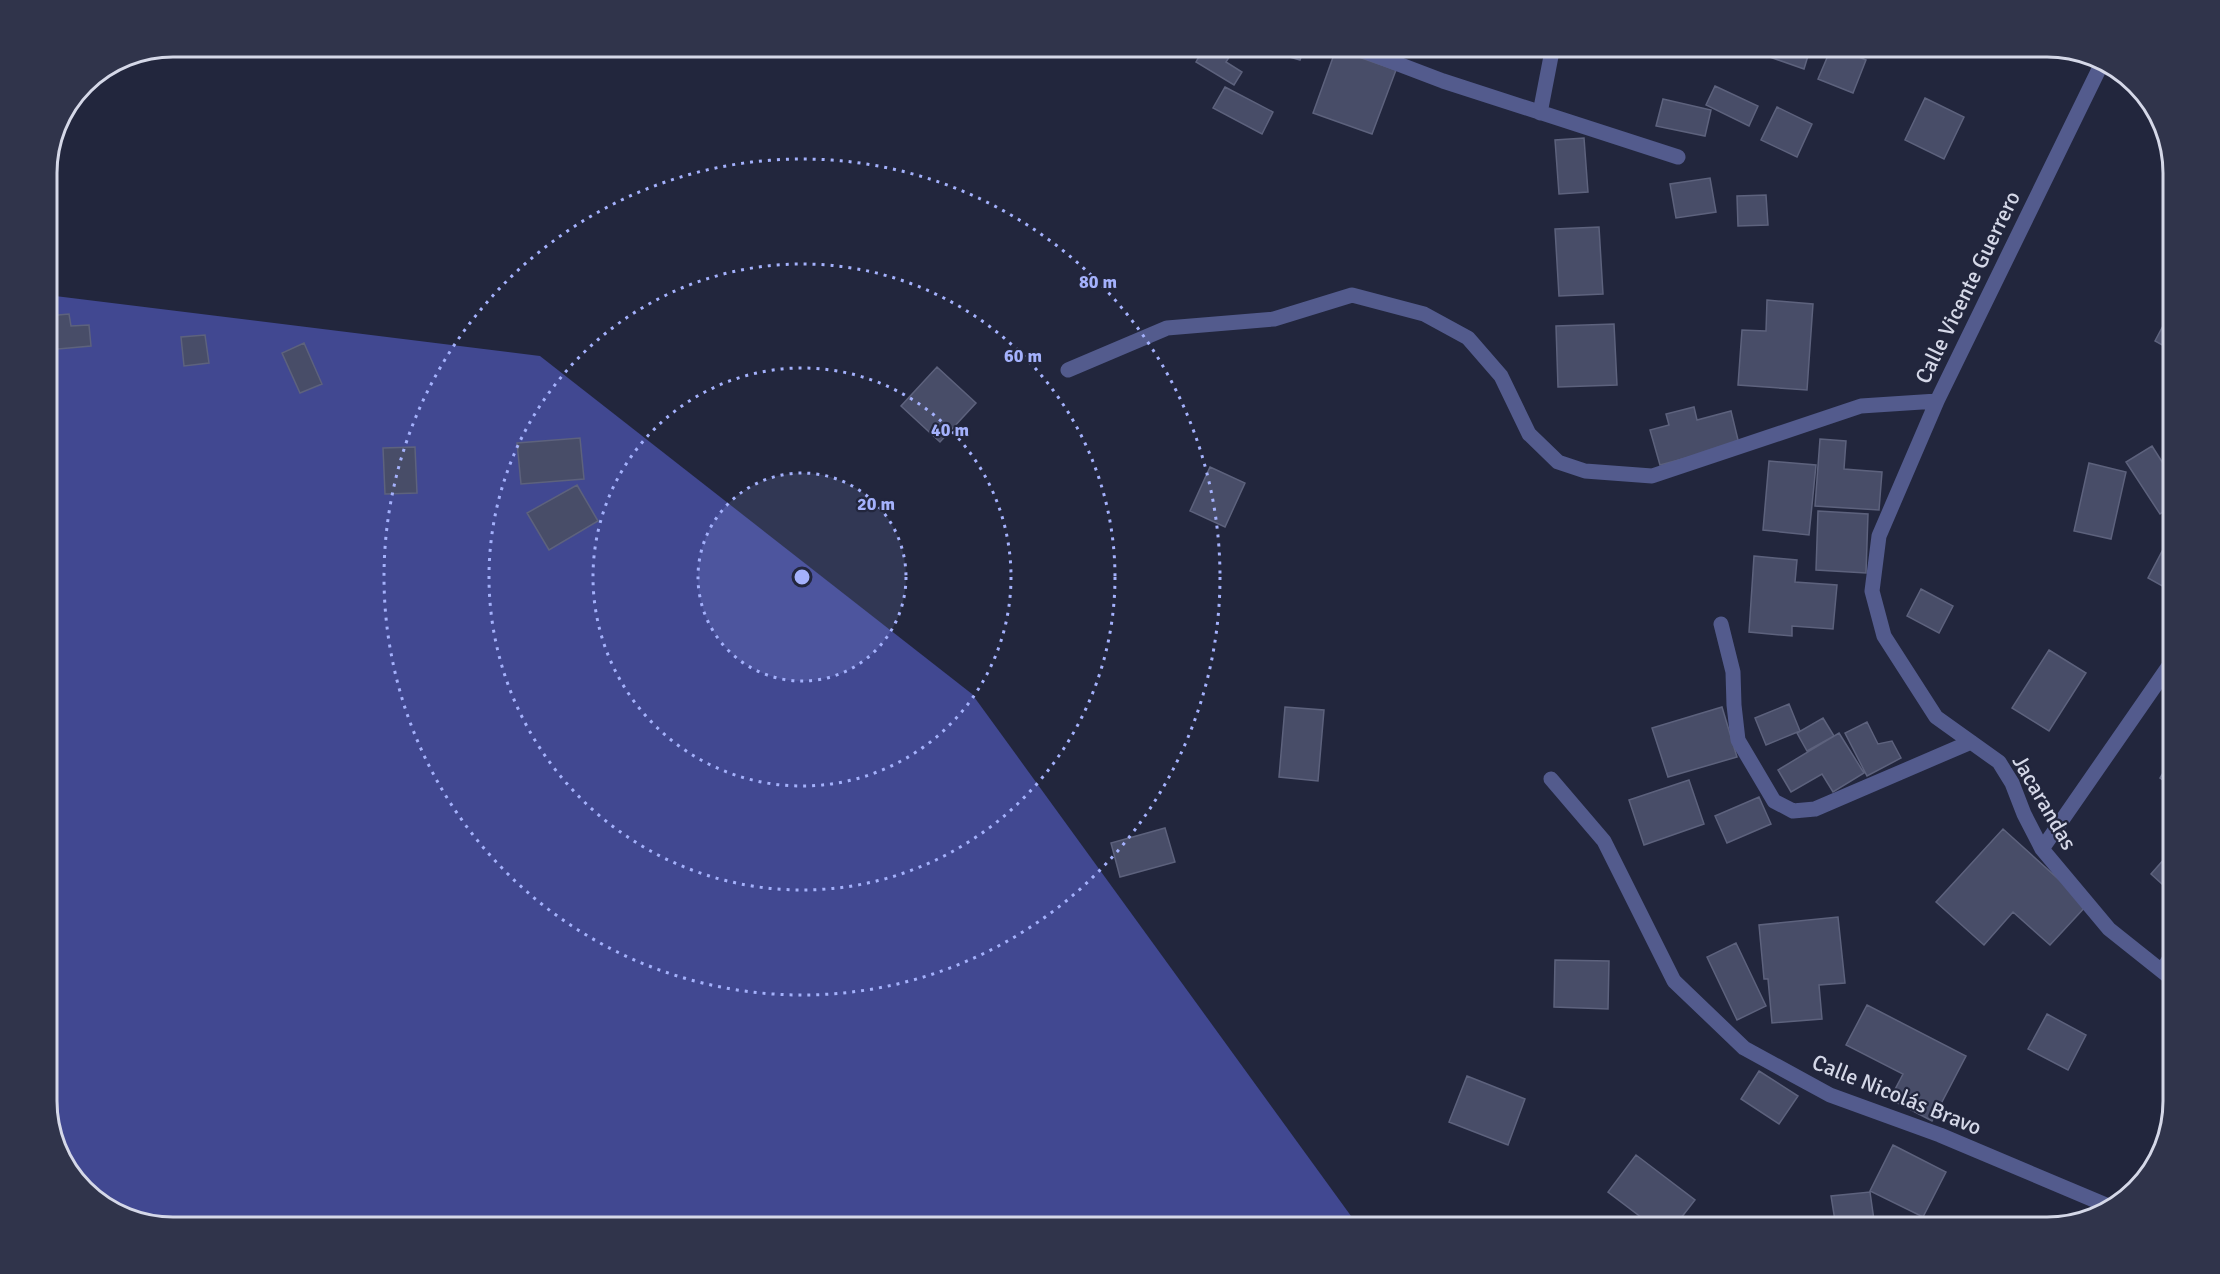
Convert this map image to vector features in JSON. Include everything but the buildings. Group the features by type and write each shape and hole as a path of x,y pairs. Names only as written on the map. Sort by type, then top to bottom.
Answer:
{"street":[{"path":"1380,57 1443,81 1678,157"},
{"path":"1540,113 1550,57"},
{"name":"Calle Vicente Guerrero","path":"1879,536 1937,401 2099,70"},
{"path":"1068,370 1167,328 1274,319 1352,295 1424,314 1468,338 1501,376 1529,434 1558,462 1585,471 1652,476 1861,406 1937,401"},
{"name":"Jacarandas","path":"1879,536 1872,591 1884,636 1936,717 1999,762 2012,783 2024,814 2042,849 2109,930 2163,971"},
{"path":"1721,624 1733,672 1738,740 1774,801 1793,811 1815,809 1971,742"},
{"path":"2042,849 2163,687"},
{"name":"Calle Nicolás Bravo","path":"1551,779 1605,841 1674,981 1744,1048 1830,1095 1940,1135 2101,1203"}],"shaded area":[{"path":"57,296 540,356 972,694 1352,1217 173,1217 143,1213 102,1193 81,1172 69,1152 59,1124 57,1109"}]}
